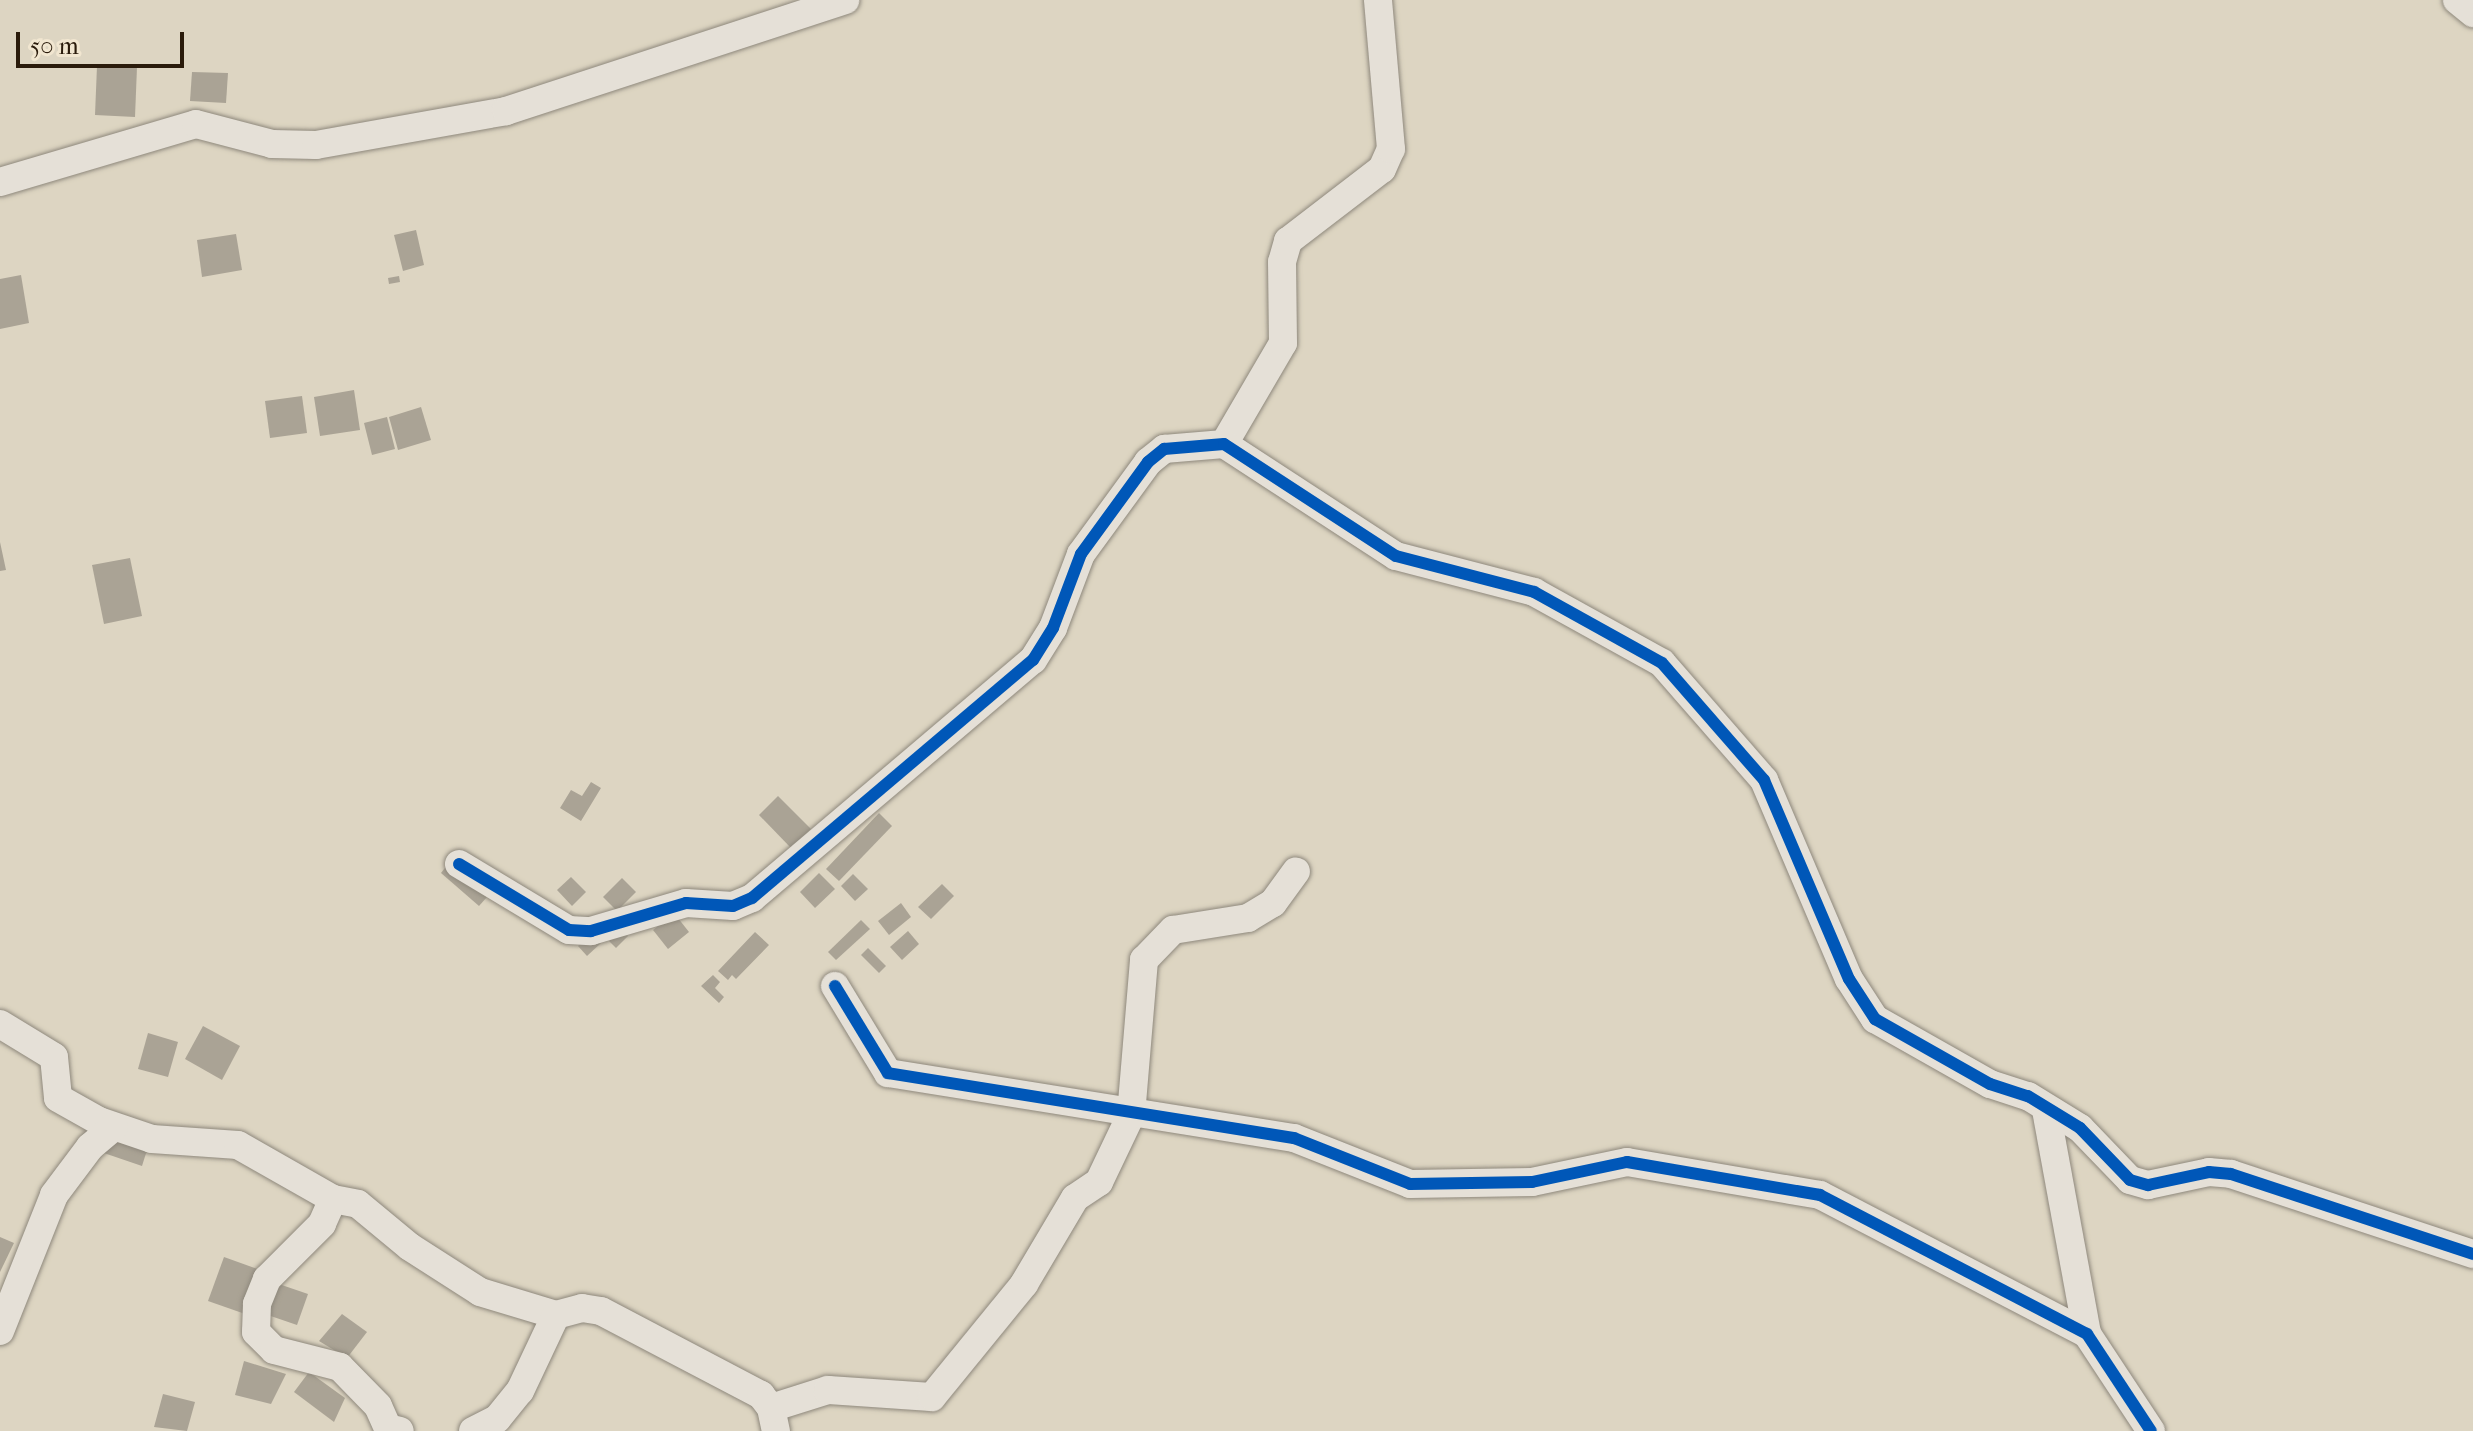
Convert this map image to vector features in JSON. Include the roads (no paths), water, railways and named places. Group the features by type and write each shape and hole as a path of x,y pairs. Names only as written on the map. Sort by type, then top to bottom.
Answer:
{"street":[{"path":"0,182 196,124 272,144 316,145 506,111 845,0"},
{"path":"1224,444 1283,343 1282,262 1288,241 1382,169 1391,149 1378,0"},
{"path":"2457,0 2473,13"},
{"path":"459,864 569,930 591,931 686,903 733,906 752,898 1033,660 1053,628 1081,554 1148,462 1164,449 1224,444 1396,556 1534,592 1662,663 1764,780 1861,1004 1875,1019 1990,1084 2028,1096 2046,1110 2080,1128 2130,1180 2148,1185 2209,1172 2231,1174 2473,1254"},
{"path":"0,1024 54,1057 58,1098 114,1127 152,1139 238,1145 333,1199 358,1204 410,1247 480,1292 556,1315 582,1308 601,1311 761,1395 773,1419 828,1390 932,1397 1024,1284 1075,1198 1099,1182 1131,1115 1144,960 1173,930 1248,918 1273,903 1296,871"},
{"path":"835,986 888,1073 1131,1115 1294,1138 1410,1184 1532,1182 1627,1162 1820,1195 2087,1334"},
{"path":"2046,1110 2087,1334 2151,1431"},
{"path":"0,1331 54,1195 90,1147 114,1127"},
{"path":"333,1199 322,1224 267,1279 257,1304 256,1332 274,1350 340,1367 378,1406 388,1428 400,1431"},
{"path":"473,1431 497,1419 520,1391 556,1315"}]}
